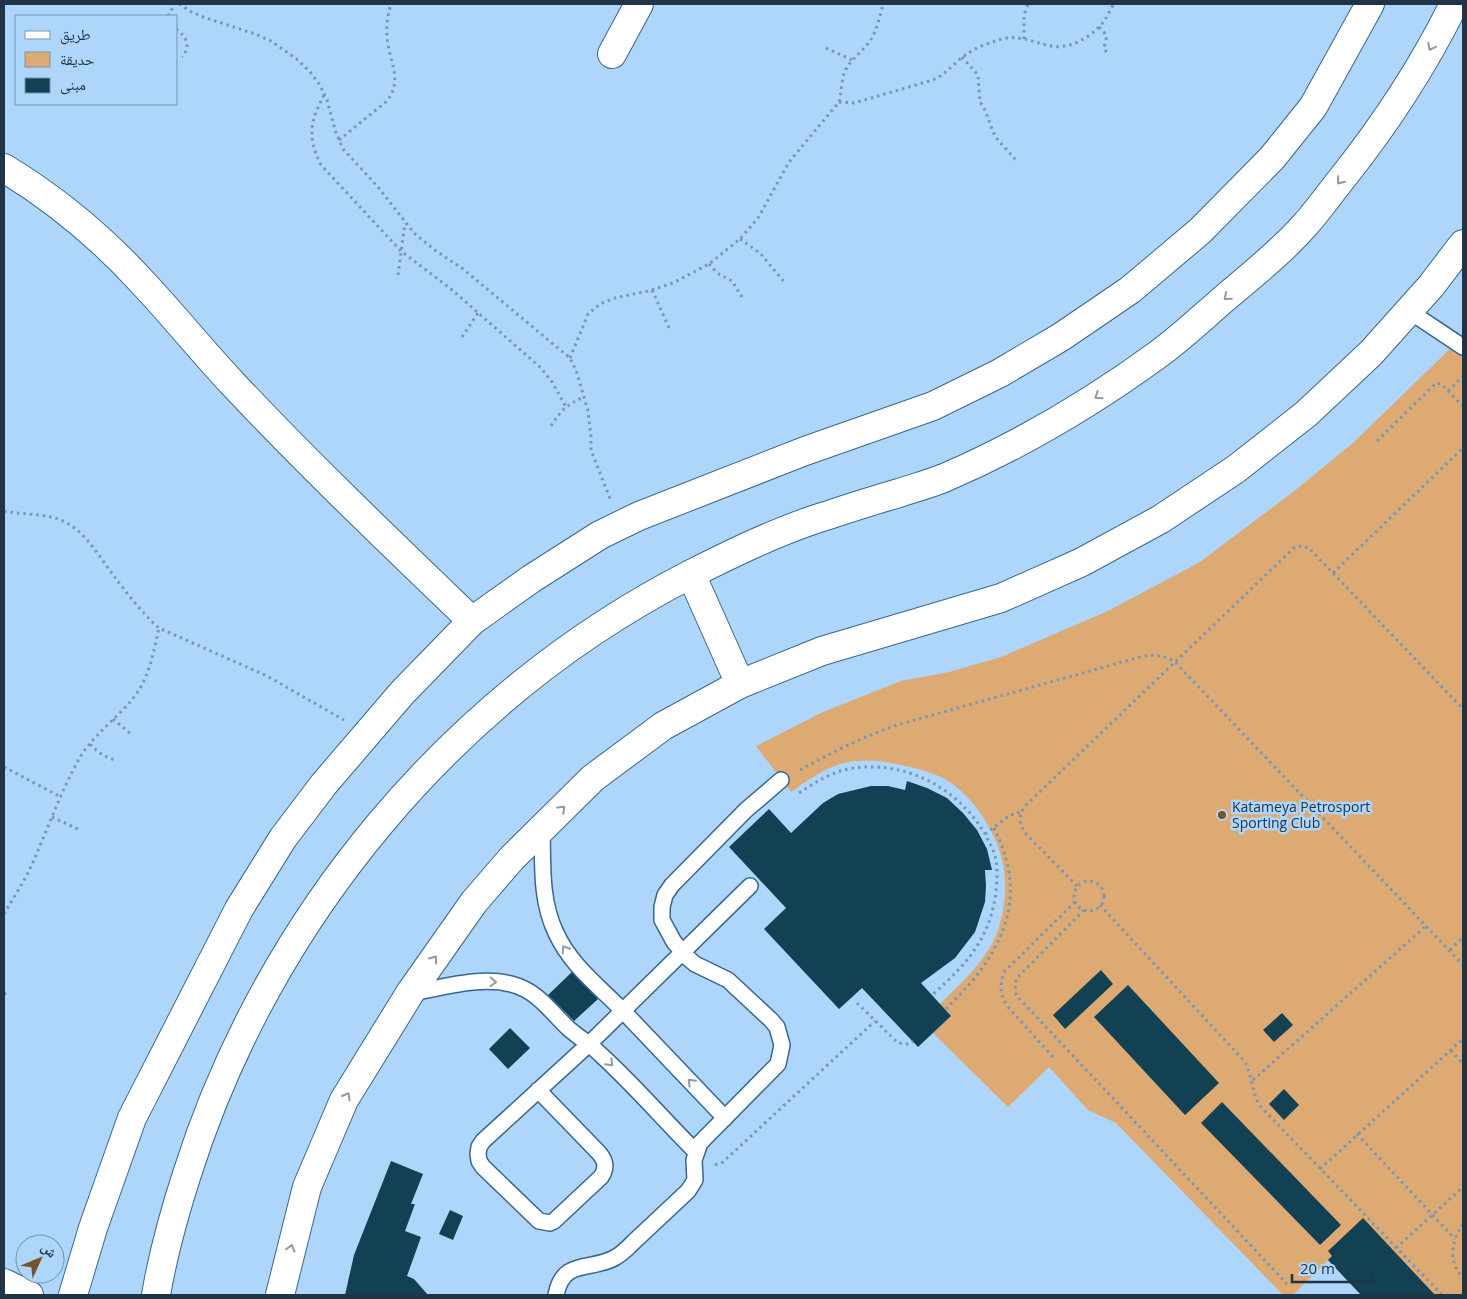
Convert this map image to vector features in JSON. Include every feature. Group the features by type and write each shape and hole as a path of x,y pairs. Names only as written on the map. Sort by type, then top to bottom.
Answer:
{"street":[{"path":"612,54 638,4"},
{"path":"73,1295 93,1228 132,1118 239,909 283,838 324,784 402,693 472,621 531,579 600,534 805,451 933,406 1000,373 1046,346 1122,295 1200,231 1272,158 1313,107 1370,4"},
{"path":"156,1295 175,1211 198,1138 227,1066 260,998 300,932 343,869 391,809 444,754 500,702 560,655 616,617 691,574 749,546 809,522 939,480 1008,449 1087,403 1164,351 1304,227 1368,147 1420,69 1454,4"},
{"path":"4,168 59,206 102,242 142,282 233,384 280,433 390,543 472,621"},
{"path":"280,1295 307,1187 344,1100 410,993 474,902 512,858 593,778 663,726 740,684 822,651 1001,598 1082,562 1161,519 1236,470 1306,414 1371,353 1431,286 1463,244"},
{"path":"691,574 740,684"},
{"path":"4,1283 30,1295"}],"lane":[{"path":"1409,311 1463,347"},
{"path":"556,1295 562,1279 569,1271 580,1266 600,1264 618,1256 688,1191 695,1180 696,1152 706,1136 778,1064 782,1045 777,1027 728,980 695,964 682,953 662,920 662,907 665,895 672,885 733,824 781,780"},
{"path":"542,828 543,889 555,932 566,952 580,970 623,1011 725,1118"},
{"path":"538,1090 604,1158 606,1165 602,1177 559,1218 550,1223 539,1221 535,1218 483,1167 479,1162 478,1154 482,1141 538,1090 589,1044 750,886"},
{"path":"410,993 492,981 512,985 531,992 547,1004 569,1029 589,1044 609,1063 696,1152"}],"path":[{"path":"169,15 175,4"},
{"path":"179,4 203,17 240,28 271,41 298,60 310,72 324,94 339,140 348,156 378,187 405,222 425,242 463,269 570,358 576,370 588,411 593,456 622,524"},
{"path":"339,140 387,101 393,93 396,85 395,75 387,36 391,4"},
{"path":"570,358 588,314 600,304 614,298 652,290 675,282 709,264 740,239 758,218 789,162 839,102 843,90 845,72 852,60 869,42 874,33 883,4"},
{"path":"1024,39 1024,15 1028,4"},
{"path":"839,102 854,104 933,80 942,76 962,57 981,46 1004,38 1024,39 1052,47 1082,40 1099,27 1114,4"},
{"path":"1099,27 1106,34 1107,38 1104,48 1107,53"},
{"path":"178,32 186,38 188,44 182,57"},
{"path":"826,48 852,60"},
{"path":"962,57 978,75 980,102 986,110 993,132 1016,160"},
{"path":"324,94 315,113 312,126 312,140 315,153 321,165 401,250 541,368 552,382 566,407"},
{"path":"398,276 405,222"},
{"path":"740,239 760,253 785,283"},
{"path":"709,264 717,273 732,282 742,297"},
{"path":"652,290 670,330"},
{"path":"462,337 478,313"},
{"path":"1448,391 1463,376"},
{"path":"1377,442 1436,383 1439,383 1463,406"},
{"path":"551,426 566,407 584,397"},
{"path":"1333,573 1463,448"},
{"path":"4,512 46,516 63,521 90,542 112,573 149,619 159,628 274,680 368,734"},
{"path":"1077,886 1021,828 1021,812 1295,547 1309,548 1463,709"},
{"path":"4,914 28,873 77,764 90,744 113,720 141,685 148,670 159,628"},
{"path":"781,780 833,751 897,725 1140,656 1152,654 1164,656 1174,662 1463,964"},
{"path":"113,720 131,734"},
{"path":"90,744 102,755 118,761"},
{"path":"768,791 775,797 784,799 794,797 819,780 852,768 870,766 891,768 930,780 963,805 978,822 996,861 997,881 990,921 969,959 954,976 932,995"},
{"path":"4,767 61,797"},
{"path":"985,834 1010,815 1021,812"},
{"path":"52,817 80,830"},
{"path":"946,1009 976,977 997,945 1005,928 1011,895 1010,879 1002,845 994,828"},
{"path":"1091,880 1098,884 1103,891 1104,898 1100,906 1095,910 1084,910 1075,902 1073,897 1077,886 1084,881 1091,880"},
{"path":"1053,1057 1002,999 1001,981 1004,972 1075,902"},
{"path":"1100,906 1239,1054 1245,1062 1253,1081 1253,1090 1261,1108 1442,1295"},
{"path":"1084,910 1017,978 1015,983 1016,995 1287,1284"},
{"path":"1253,1081 1426,926"},
{"path":"1450,950 1463,936"},
{"path":"857,1002 898,1043 908,1044 913,1041"},
{"path":"696,1152 705,1162 712,1165 723,1162 875,1021"},
{"path":"1320,1168 1463,1039"},
{"path":"1450,1050 1463,1064"},
{"path":"1357,1134 1454,1239"},
{"path":"1396,1248 1463,1187"},
{"path":"1463,1224 1454,1239 1454,1263 1463,1278"}],"green space":[{"name":"Katameya Petrosport Sporting Club","path":"1463,333 1463,1295 1361,1295 1328,1260 1293,1295 1283,1295 1116,1123 1088,1110 1049,1067 1008,1107 933,1033 951,1016 940,1004 974,970 994,941 1004,906 1005,881 1000,852 986,822 967,797 955,786 932,773 902,765 868,761 847,762 833,766 791,792 756,746 823,712 901,681 949,672 1001,657 1108,611 1200,562 1293,492 1353,443 1457,342"}],"building":[{"path":"907,781 947,798 963,813 977,830 987,849 992,870 985,870 985,902 975,932 955,958 921,983 951,1016 918,1047 862,988 839,1009 764,929 786,908 729,847 769,809 791,833 823,803 838,794 871,786 888,786 905,790"},
{"path":"1101,970 1113,984 1065,1029 1053,1015"},
{"path":"572,972 598,999 574,1021 548,995"},
{"path":"1128,985 1219,1083 1185,1115 1094,1017"},
{"path":"1282,1013 1293,1025 1274,1042 1263,1030"},
{"path":"510,1028 530,1048 508,1069 489,1049"},
{"path":"1284,1089 1299,1105 1284,1120 1269,1104"},
{"path":"1222,1102 1341,1225 1320,1245 1201,1123"},
{"path":"391,1161 423,1174 411,1204 415,1204 405,1231 421,1237 407,1276 414,1279 428,1295 345,1295 354,1255"},
{"path":"450,1210 463,1216 453,1240 439,1234"},
{"path":"1363,1218 1435,1295 1361,1295 1328,1260 1332,1256 1328,1251"}],"place":[{"name":"Katameya Petrosport Sporting Club","path":"1222,815"}]}
